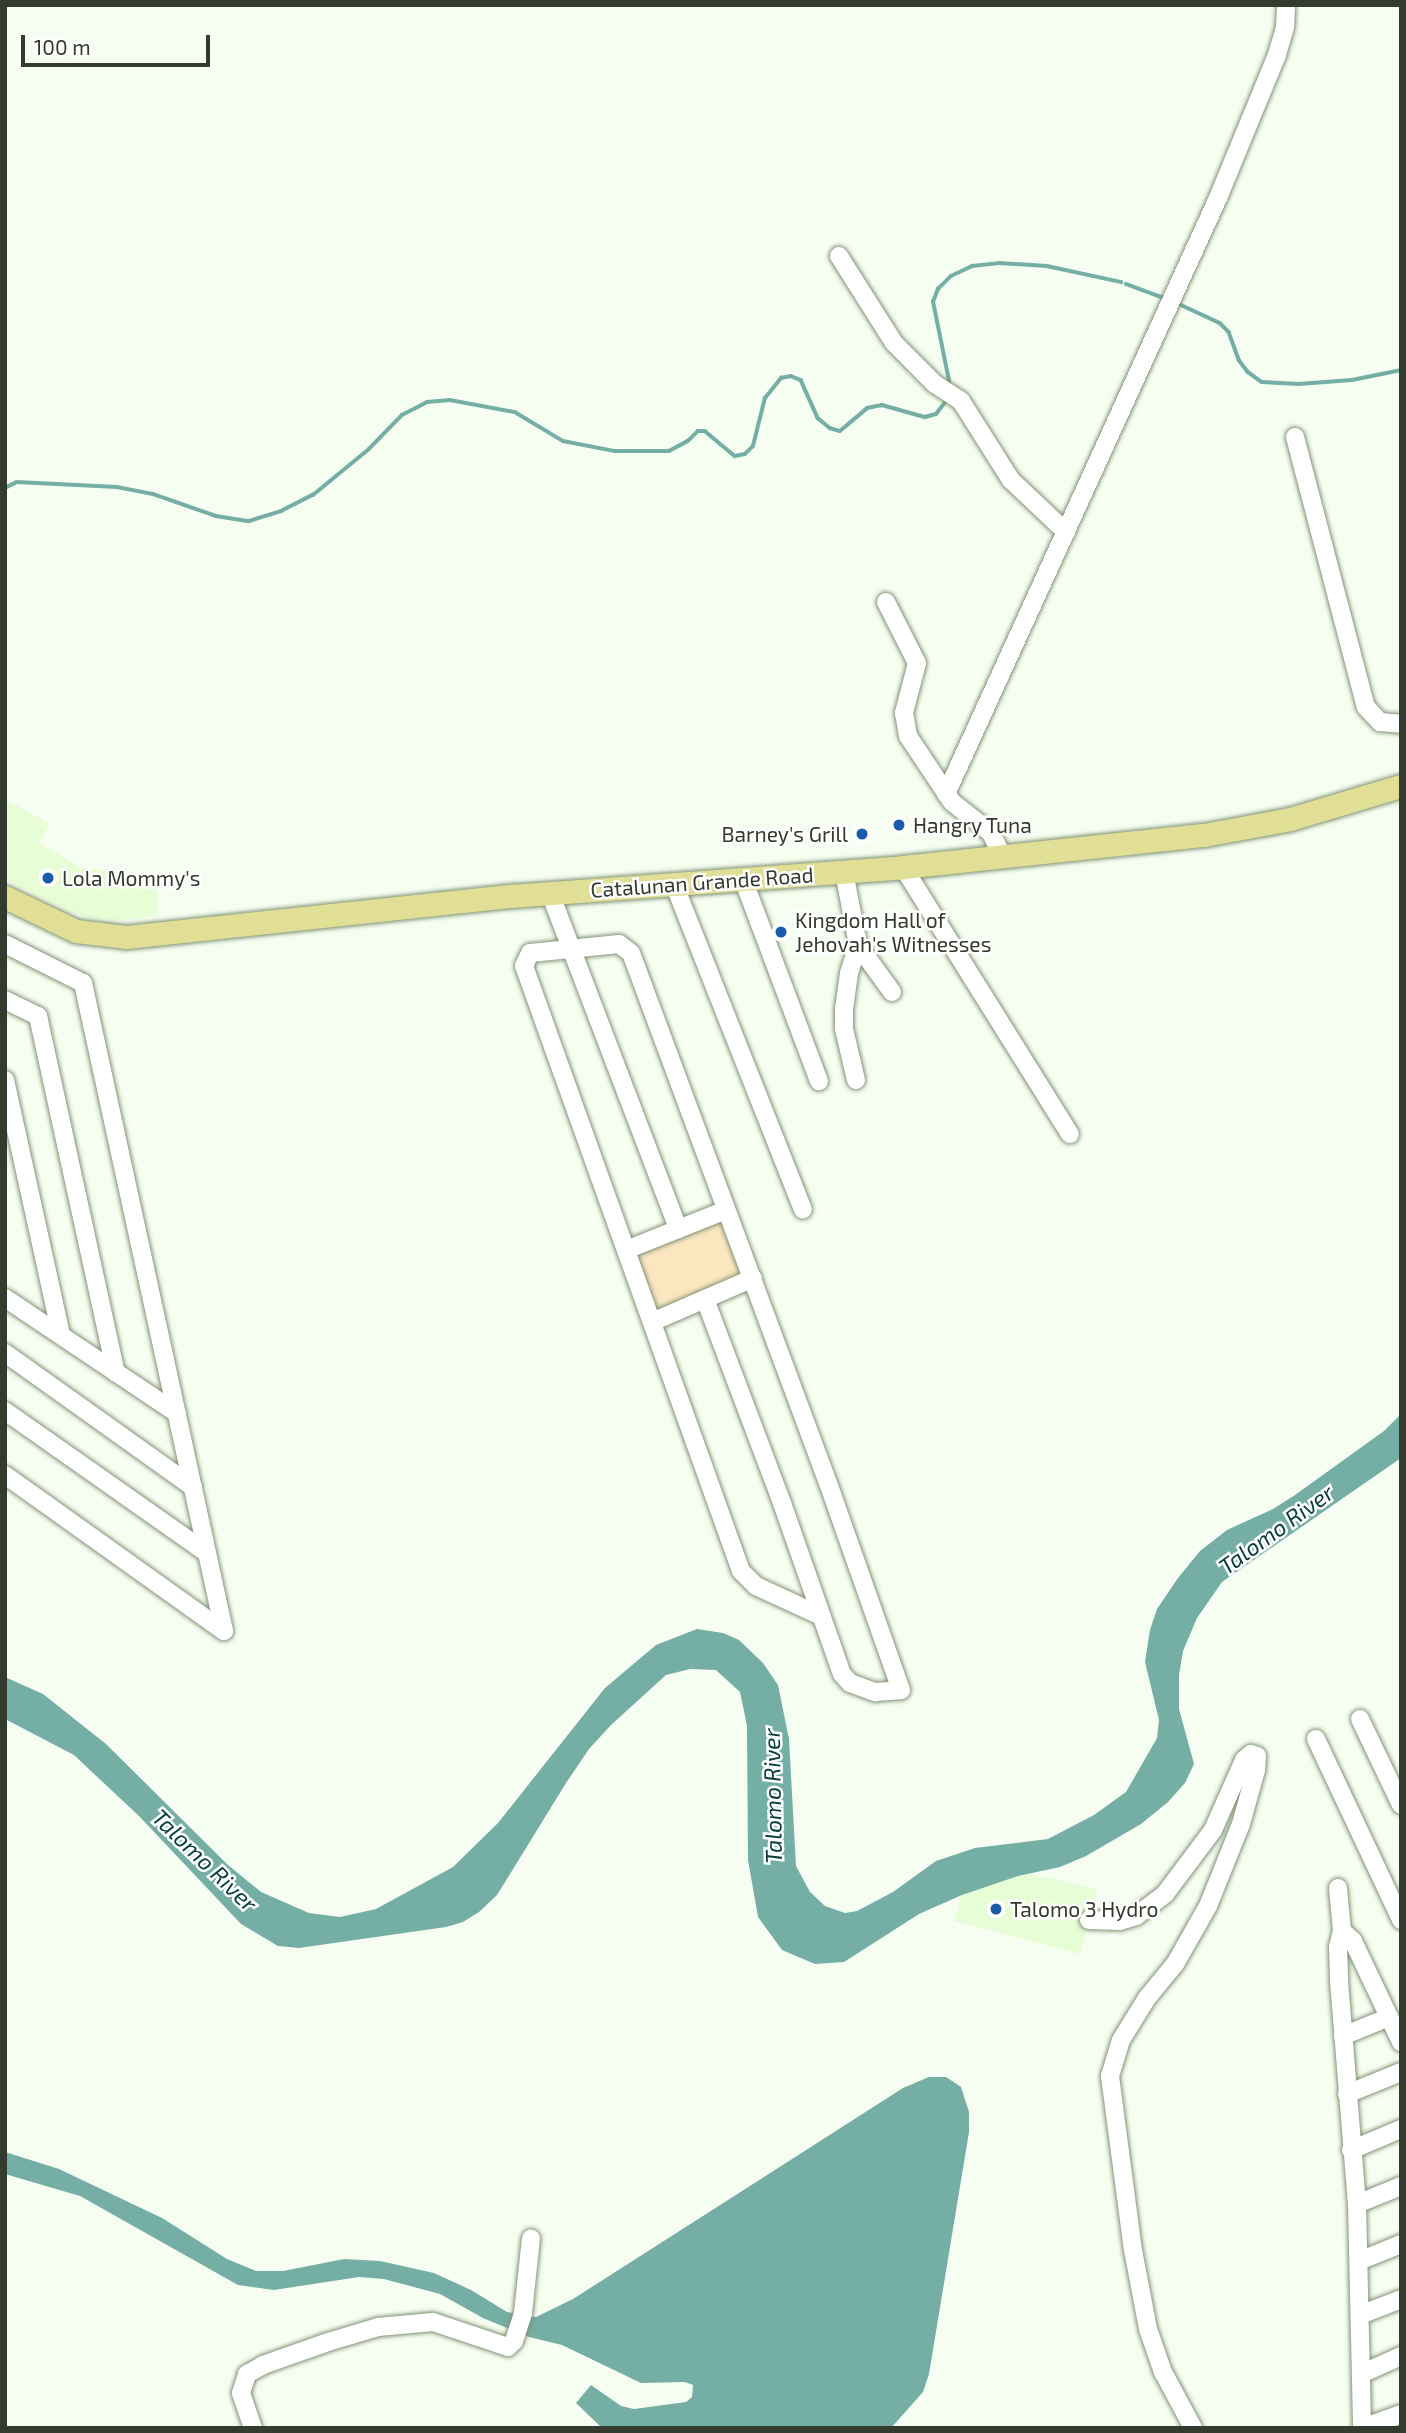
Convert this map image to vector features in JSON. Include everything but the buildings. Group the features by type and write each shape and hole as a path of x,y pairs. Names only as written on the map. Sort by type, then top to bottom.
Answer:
{"main road":[{"name":"Catalunan Grande Road","path":"5,897 76,932 113,937 550,893 903,867 1254,827 1401,786"}],"street":[{"path":"946,794 1218,198 1277,55 1285,27 1286,5"},
{"path":"839,256 894,343 935,384 961,401 1011,480 1066,532"},
{"path":"1295,437 1366,707 1380,722 1401,724"},
{"path":"886,602 917,663 904,726 913,745 958,810 991,833 1002,856"},
{"path":"903,867 1070,1134"},
{"path":"844,872 858,945 892,992"},
{"path":"743,879 819,1081"},
{"path":"674,884 803,1209"},
{"path":"550,893 678,1229"},
{"path":"5,944 83,983 224,1631 5,1475"},
{"path":"705,1299 821,1616 837,1663 850,1683 875,1692 901,1690 753,1278 629,949 619,944 534,951 526,956 524,966 745,1578 767,1592 821,1616"},
{"path":"856,1080 844,1029 844,1009 849,973 858,945"},
{"path":"5,1000 38,1016 116,1373"},
{"path":"5,1080 10,1120 61,1335"},
{"path":"626,1250 726,1210"},
{"path":"652,1322 753,1278"},
{"path":"5,1298 177,1413"},
{"path":"5,1353 193,1488"},
{"path":"5,1411 207,1553"},
{"path":"1360,1719 1401,1805"},
{"path":"1316,1739 1401,1920"},
{"path":"1089,1920 1121,1921 1136,1916 1165,1894 1213,1830 1244,1760 1251,1754 1257,1756 1256,1770 1241,1824 1208,1906 1175,1964 1147,1998 1121,2040 1110,2076 1117,2144 1145,2316 1163,2372 1193,2428"},
{"path":"1338,1888 1342,1931 1338,1947 1339,1980 1357,2204 1362,2428 1401,2414"},
{"path":"1342,1931 1353,1941 1401,2042"},
{"path":"1339,1980 1366,1968"},
{"path":"1343,2036 1389,2017"},
{"path":"1347,2094 1401,2072"},
{"path":"1351,2150 1401,2129"},
{"path":"1357,2204 1401,2186"},
{"path":"253,2428 241,2393 247,2374 263,2365 328,2342 378,2328 433,2322 505,2347 511,2344 523,2313 531,2238"},
{"path":"1359,2261 1401,2244"},
{"path":"1360,2315 1401,2299"},
{"path":"1361,2374 1401,2356"}],"shaded area":[{"path":"5,799 50,824 39,843 82,868 158,876 157,916 123,920 89,918 5,879"},
{"path":"722,1220 744,1277 656,1311 634,1254"},
{"path":"1035,1875 1097,1889 1080,1954 954,1921 962,1895 1018,1876"}],"water":[{"name":"Talomo River","path":"1401,1414 1401,1458 1222,1582 1197,1618 1183,1651 1179,1675 1179,1709 1194,1764 1185,1783 1168,1802 1141,1824 1086,1856 1060,1867 1018,1876 962,1895 919,1914 844,1962 815,1964 782,1950 758,1917 748,1860 747,1726 740,1692 716,1670 690,1669 666,1675 611,1725 589,1749 566,1783 497,1895 479,1912 463,1922 446,1927 299,1948 278,1946 241,1924 140,1817 74,1755 5,1719 5,1677 43,1694 106,1744 228,1865 261,1892 309,1913 340,1917 376,1909 453,1867 498,1823 605,1688 656,1645 697,1629 723,1633 739,1640 763,1663 778,1685 789,1739 796,1866 810,1892 825,1906 845,1913 857,1911 893,1892 936,1861 975,1848 1048,1839 1094,1815 1126,1792 1157,1738 1159,1720 1145,1662 1150,1630 1157,1609 1178,1578 1200,1551 1227,1530 1273,1509 1295,1495 1384,1431"},
{"path":"929,2077 946,2077 961,2087 969,2112 969,2132 929,2374 923,2392 891,2428 602,2428 576,2403 591,2385 621,2406 634,2409 686,2402 692,2397 693,2385 685,2382 641,2383 562,2345 529,2337 483,2318 440,2294 384,2279 359,2277 274,2290 238,2285 80,2196 5,2174 5,2152 59,2169 162,2218 227,2259 256,2271 283,2271 344,2259 380,2261 434,2273 471,2290 507,2312 536,2317 573,2299 903,2088"}],"waterway":[{"path":"950,386 933,302 938,289 951,276 972,266 999,263 1047,266 1121,282"},
{"path":"1126,284 1167,299"},
{"path":"1179,304 1220,323 1229,332 1239,360 1248,372 1262,382 1299,384 1352,380 1401,370"},
{"path":"5,488 17,482 117,487 153,494 216,516 249,521 281,511 313,495 369,449 402,415 427,402 450,400 515,412 563,441 615,451 669,451 688,441 698,431 705,431 735,456 745,454 753,446 765,398 781,378 791,376 801,380 818,418 830,428 840,431 867,408 882,405 925,417 936,414 947,400"}],"place":[{"name":"Hangry Tuna","path":"899,825"},
{"name":"Barney's Grill","path":"862,834"},
{"name":"Lola Mommy's","path":"48,878"},
{"name":"Kingdom Hall of Jehovah's Witnesses","path":"781,932"},
{"name":"Talomo 3 Hydro","path":"996,1909"}]}
